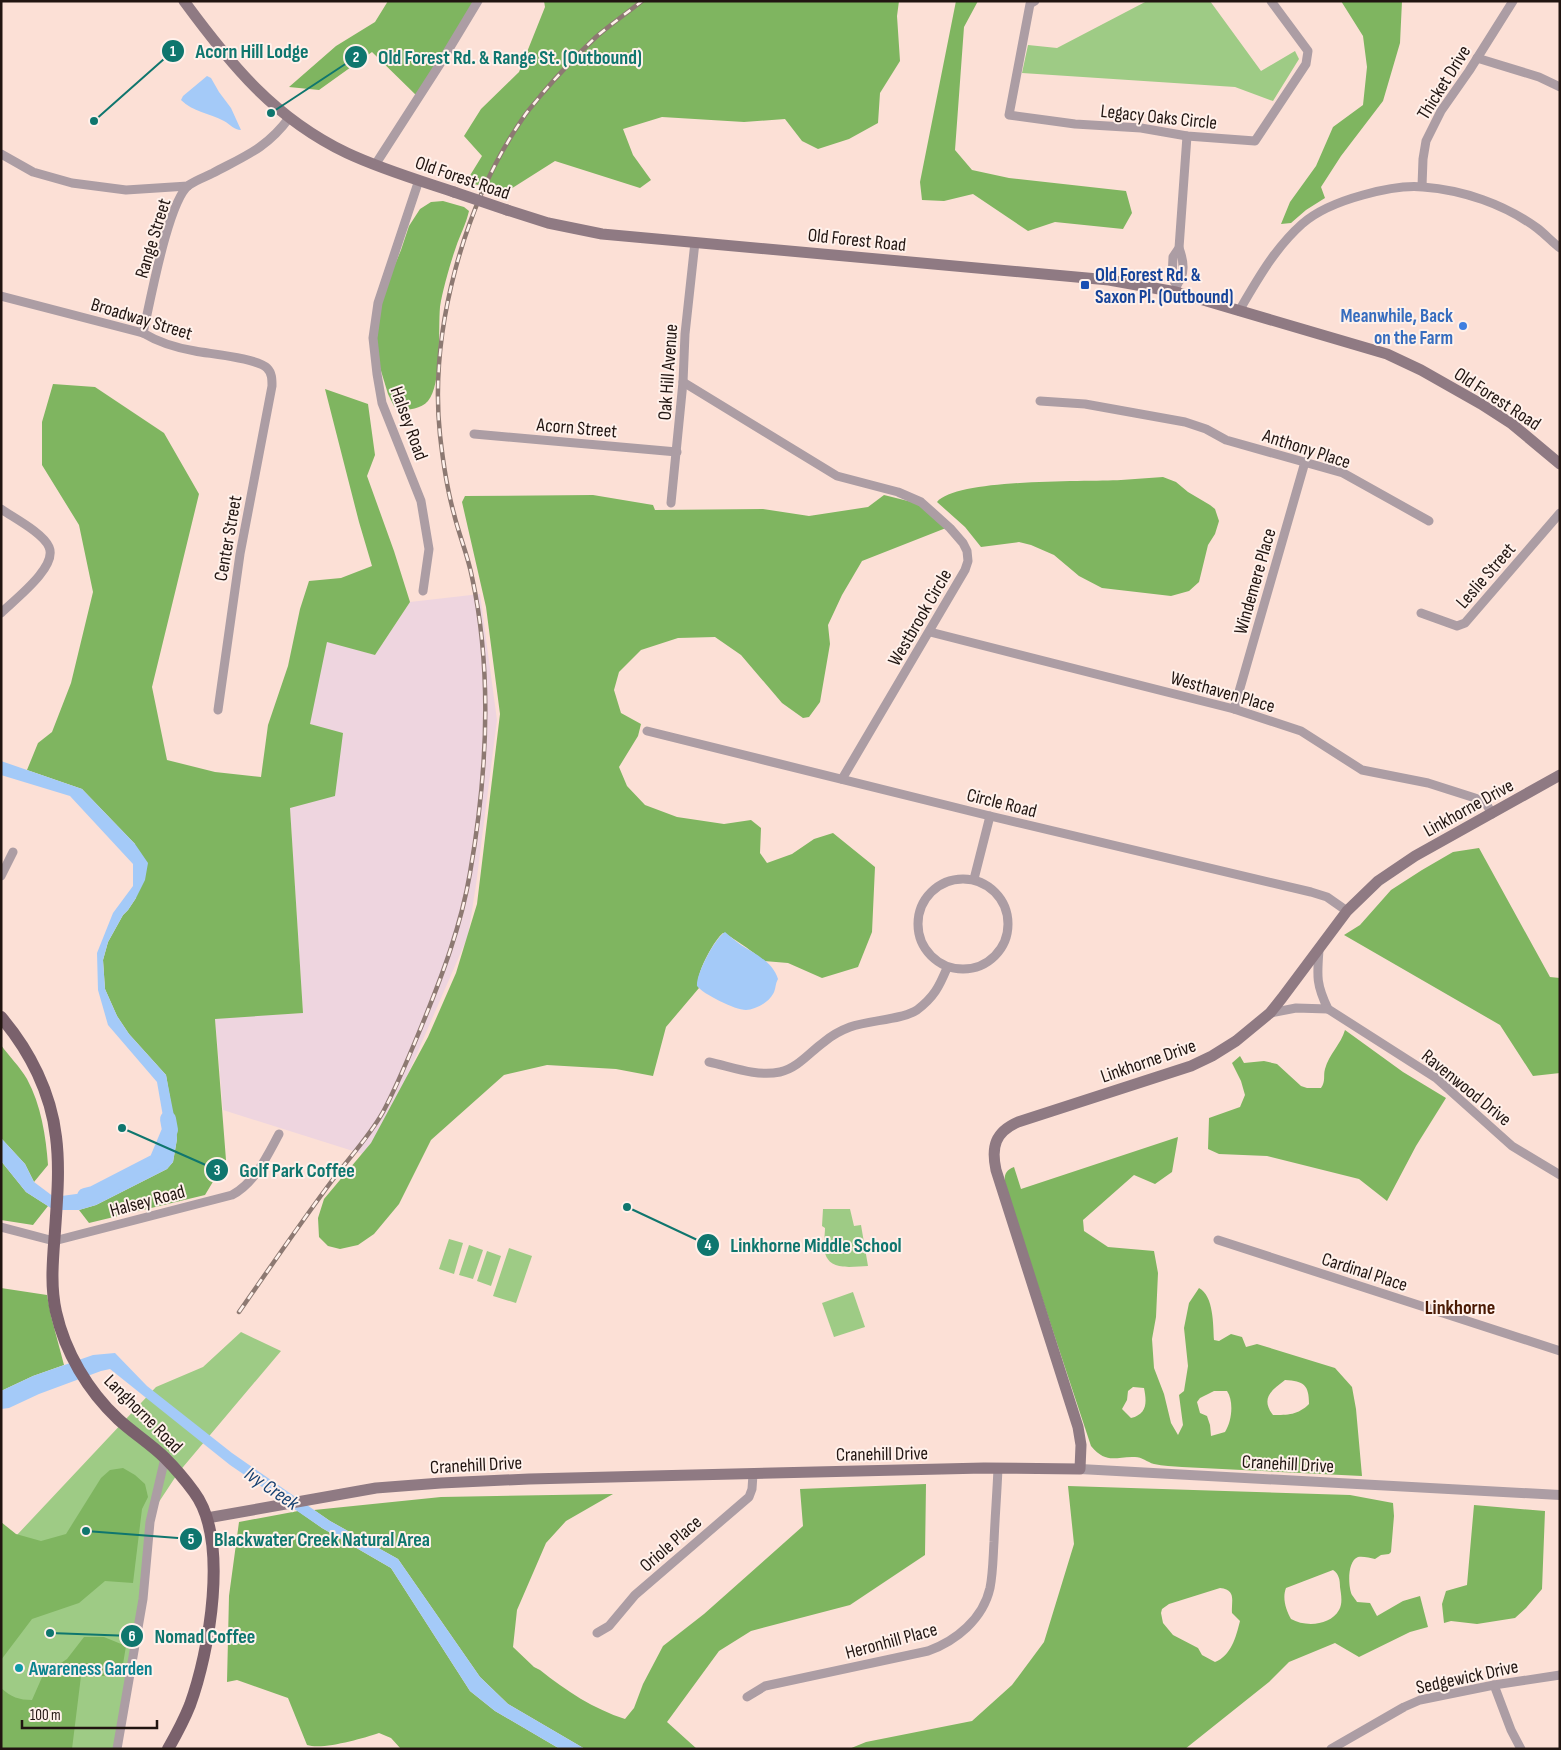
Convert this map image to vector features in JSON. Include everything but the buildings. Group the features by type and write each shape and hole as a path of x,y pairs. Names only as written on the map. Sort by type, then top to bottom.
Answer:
{"main road":[{"name":"Old Forest Road","path":"184,1 218,48 236,69 271,104 289,118 328,143 375,165 507,210 565,228 602,234 1109,280 1176,288 1239,311 1369,348 1421,370 1482,404 1512,424 1560,464"},
{"name":"Linkhorne Drive","path":"1080,1470 1081,1446 1078,1428 996,1170 993,1151 1002,1132 1018,1122 1191,1066 1205,1060 1236,1041 1270,1013 1347,911 1372,886 1392,870 1560,775"},
{"name":"Langhorne Road","path":"1,1017 23,1046 44,1087 57,1138 52,1278 55,1310 69,1349 86,1381 100,1400 118,1419 165,1458 194,1492 202,1504 210,1530 214,1566 209,1624 203,1659 190,1705 168,1749"},
{"name":"Cranehill Drive","path":"207,1518 376,1488 441,1483 529,1479 998,1468 1080,1470"}],"street":[{"path":"375,165 478,1"},
{"name":"Legacy Oaks Circle","path":"1034,1 1030,4 1009,115 1075,124 1141,128 1188,136 1255,141 1306,64 1308,51 1271,1"},
{"name":"Thicket Drive","path":"1422,186 1422,159 1426,141 1441,111 1513,1"},
{"path":"1477,58 1539,77 1560,87"},
{"name":"Range Street","path":"143,333 166,234 179,199 188,186 267,144 289,118"},
{"path":"1176,288 1172,278 1173,257 1179,248 1188,136"},
{"path":"1,154 33,172 72,183 126,190 188,186"},
{"name":"Halsey Road","path":"419,180 378,303 373,338 382,403 421,501 429,549 423,591"},
{"path":"1239,311 1269,262 1302,224 1324,208 1347,199 1375,192 1422,186 1457,192 1500,207 1536,228 1560,248"},
{"name":"Oak Hill Avenue","path":"671,503 683,382 684,334 695,242"},
{"name":"Broadway Street","path":"1,296 143,333 156,340 192,351 255,362 266,366 271,373"},
{"name":"Center Street","path":"218,710 240,554 272,386 271,373"},
{"name":"Westbrook Circle","path":"683,382 837,476 898,492 921,502 950,528 963,543 968,560 965,570 842,779"},
{"name":"Anthony Place","path":"1040,400 1085,404 1185,422 1206,429 1226,440 1343,473 1429,521"},
{"name":"Acorn Street","path":"474,434 677,452"},
{"name":"Windemere Place","path":"1234,709 1305,462"},
{"path":"1,509 43,539 50,549 49,561 44,572 1,613"},
{"name":"Leslie Street","path":"1420,613 1457,626 1466,623 1560,513"},
{"name":"Westhaven Place","path":"930,632 1234,709 1300,731 1362,770 1428,783 1475,798 1487,805 1492,814"},
{"name":"Circle Road","path":"647,730 990,816 1311,892 1327,897 1347,911"},
{"path":"974,879 990,816"},
{"path":"1,876 13,852"},
{"path":"960,878 974,879 986,884 996,892 1004,903 1008,915 1009,928 1006,940 999,952 990,961 979,967 966,969 947,968 936,960 923,943 917,929 918,914 924,900 933,889 945,881 960,878"},
{"path":"1270,1013 1296,1008 1328,1008 1320,992 1317,977 1319,950"},
{"path":"709,1062 765,1074 782,1071 795,1065 825,1040 849,1027 868,1021 914,1012 931,999 947,968"},
{"name":"Ravenwood Drive","path":"1328,1008 1436,1078 1512,1146 1560,1175"},
{"name":"Halsey Road","path":"54,1237 232,1194 241,1190 259,1170 279,1134"},
{"path":"1,1227 54,1237"},
{"name":"Cardinal Place","path":"1218,1240 1560,1351"},
{"path":"117,1749 143,1599 150,1522 165,1458"},
{"name":"Heronhill Place","path":"747,1697 765,1686 928,1651 948,1642 966,1628 978,1615 989,1589 998,1468"},
{"name":"Cranehill Drive","path":"1080,1470 1560,1495"},
{"name":"Oriole Place","path":"597,1632 609,1626 635,1595 749,1497 752,1489 753,1474"},
{"name":"Sedgewick Drive","path":"1332,1749 1404,1707 1420,1700 1494,1685 1560,1675"},
{"path":"1494,1685 1511,1730 1521,1749"}],"shaded area":[{"path":"480,594 497,720 468,936 372,1157 223,1110 215,1018 303,1013 290,808 327,641 375,655 410,602"}],"green space":[{"path":"388,1 478,1 419,98 372,52 319,90 289,87 336,46 375,22"},
{"path":"544,1 899,1 897,16 900,61 880,93 878,123 849,139 818,149 802,141 785,119 744,122 662,117 623,129 633,155 651,180 640,188 555,161 506,192 466,182 482,156 464,136 481,109 519,72 545,7"},
{"path":"956,1 978,1 964,27 955,150 972,170 1009,178 1126,191 1132,213 1123,229 1055,222 1028,231 973,194 944,201 922,200 920,182"},
{"path":"1147,1 1210,1 1261,71 1295,51 1299,59 1273,101 1235,87 1022,73 1028,45 1057,48"},
{"path":"1341,1 1402,1 1400,43 1383,101 1341,156 1321,187 1325,198 1306,210 1291,223 1281,224 1290,202 1316,166 1333,127 1363,105 1367,67 1363,36"},
{"path":"443,201 464,207 469,211 452,260 441,301 436,383 425,404 407,410 399,410 394,406 388,394 375,351 383,293 409,226 420,209 431,202"},
{"path":"53,384 95,387 164,433 199,494 152,687 167,760 215,772 261,777 268,725 288,666 300,609 309,581 341,578 372,566 325,389 368,404 375,455 367,476 410,602 375,655 327,642 310,724 343,733 335,796 290,808 303,1013 215,1019 226,1160 205,1195 89,1223 79,1210 96,1205 167,1169 173,1162 177,1139 166,1075 129,1034 117,1016 105,989 103,960 108,942 123,915 136,898 135,844 82,789 27,770 38,743 52,732 71,683 93,592 79,525 42,465 42,422"},
{"path":"1163,477 1176,482 1188,492 1210,505 1215,509 1219,521 1215,534 1208,545 1199,582 1189,591 1171,596 1102,588 1079,576 1054,555 1031,545 1019,542 981,547 965,527 937,502 949,494 995,485"},
{"path":"593,495 653,505 655,510 763,509 809,516 868,507 884,495 916,503 946,528 862,561 842,595 828,625 830,644 820,702 809,717 803,718 782,703 741,655 715,637 678,638 641,650 619,672 614,690 621,713 641,724 638,736 619,767 627,786 645,805 677,817 724,824 751,820 761,828 760,853 767,863 792,854 814,839 833,833 875,867 872,932 858,967 822,978 788,963 764,961 723,933 710,951 702,968 699,976 699,988 666,1027 653,1076 616,1069 547,1065 504,1075 431,1140 399,1204 374,1234 358,1245 340,1249 328,1246 319,1237 318,1218 324,1199 371,1143 428,1037 456,973 477,904 500,714 486,607 462,502 465,496"},
{"path":"1479,848 1550,977 1560,978 1560,1073 1533,1076 1500,1025 1344,935 1360,925 1391,890 1422,870 1453,852"},
{"path":"1345,1030 1403,1072 1446,1098 1416,1146 1387,1201 1359,1179 1267,1156 1219,1154 1208,1149 1209,1118 1240,1107 1245,1095 1241,1081 1232,1063 1240,1056 1244,1063 1264,1061 1277,1064 1301,1086 1321,1088 1327,1064"},
{"path":"1,1045 27,1079 36,1099 42,1121 48,1165 34,1182 25,1164 1,1138"},
{"path":"1178,1137 1172,1172 1155,1184 1134,1175 1083,1220 1084,1231 1108,1247 1154,1251 1158,1273 1156,1317 1152,1339 1154,1368 1164,1394 1171,1423 1178,1435 1183,1425 1179,1395 1184,1391 1188,1366 1184,1328 1189,1303 1199,1288 1208,1297 1213,1319 1214,1340 1219,1341 1231,1334 1242,1337 1246,1347 1257,1344 1335,1368 1352,1387 1356,1409 1362,1476 1164,1466 1138,1457 1107,1458 1097,1452 1091,1446 1009,1198 1005,1176 1009,1169 1014,1167 1021,1189","holes":["1285,1380 1304,1385 1308,1392 1309,1404 1292,1414 1273,1415 1269,1409 1269,1395","1133,1387 1144,1388 1145,1393 1145,1407 1143,1411 1131,1418 1122,1409 1127,1400 1128,1391","1214,1391 1227,1391 1231,1400 1231,1411 1225,1432 1211,1436 1207,1416 1200,1413 1197,1402 1200,1398"]},
{"path":"1,1161 26,1192 48,1206 33,1225 1,1220"},
{"path":"823,1209 850,1209 854,1226 861,1225 868,1266 843,1267 832,1263 828,1259 824,1250 825,1228 822,1226"},
{"path":"449,1239 463,1243 454,1274 439,1269"},
{"path":"469,1245 483,1250 473,1279 459,1275"},
{"path":"509,1248 532,1256 516,1303 493,1296"},
{"path":"487,1251 501,1256 491,1286 477,1281"},
{"path":"1,1288 47,1295 64,1365 33,1376 1,1391"},
{"path":"853,1292 865,1327 834,1337 822,1303"},
{"path":"241,1332 281,1351 178,1473 153,1511 118,1749 1,1749 1,1552 156,1387 203,1367"},
{"path":"123,1468 145,1484 148,1497 142,1509 133,1583 105,1581 79,1603 32,1619 1,1660 1,1522 16,1534 41,1541 66,1534 101,1478 110,1470"},
{"path":"926,1484 925,1555 850,1605 751,1631 719,1651 667,1722 697,1749 585,1749 508,1704 480,1677 398,1559 314,1510 441,1497 613,1494 566,1521 546,1543 517,1610 513,1647 534,1667 570,1692 591,1705 625,1719 634,1708 643,1684 663,1646 704,1614 803,1526 800,1489"},
{"path":"1068,1486 1350,1495 1393,1503 1394,1516 1391,1552 1375,1559 1358,1557 1354,1559 1349,1574 1352,1595 1357,1602 1370,1603 1377,1616 1403,1601 1420,1596 1428,1627 1410,1632 1359,1657 1335,1643 1289,1662 1269,1682 1185,1749 849,1749 866,1742 972,1721 1012,1685 1044,1642 1074,1544","holes":["1333,1570 1339,1577 1341,1599 1339,1610 1335,1615 1317,1624 1297,1622 1291,1619 1285,1604 1286,1588","1220,1588 1229,1591 1231,1594 1232,1613 1240,1621 1235,1639 1229,1651 1215,1662 1202,1655 1198,1648 1173,1635 1163,1623 1161,1613 1162,1609 1169,1604"]},
{"path":"1474,1505 1545,1511 1542,1589 1515,1618 1477,1624 1451,1621 1444,1623 1442,1604 1446,1591 1467,1585"},
{"path":"298,1511 322,1528 391,1568 470,1691 495,1711 560,1749 401,1749 391,1738 379,1733 332,1745 307,1745 288,1698 237,1680 227,1682 229,1596 239,1522"},
{"path":"84,1637 104,1637 126,1646 121,1676 81,1676 72,1749 1,1749 1,1688 15,1697 32,1700 43,1675 67,1659"}],"water":[{"path":"207,76 211,78 231,108 241,130 191,107 181,100 183,96"},
{"path":"1,761 82,789 135,844 148,863 145,880 136,898 123,915 108,942 103,960 105,989 117,1016 129,1034 166,1075 176,1126 177,1139 173,1162 167,1169 96,1205 79,1210 54,1210 26,1192 1,1161 1,1138 25,1164 34,1182 54,1197 91,1192 119,1184 161,1160 166,1144 157,1082 108,1025 98,990 97,953 113,913 133,886 133,864 70,796 1,775"},
{"path":"725,932 768,963 778,979 773,994 768,1000 750,1010 727,1005 697,986 707,957 716,941"},
{"name":"Ivy Creek","path":"115,1353 147,1386 232,1453 330,1521 398,1559 480,1677 508,1704 585,1749 560,1749 495,1711 470,1691 391,1568 322,1528 230,1465 110,1369 39,1394 9,1408 1,1409 1,1391 33,1376 93,1355"}],"waterway":[{"path":"85,1196 93,1194 157,1161 170,1130 168,1119"}],"railway":[{"path":"239,1312 307,1214 365,1139 383,1112 404,1069 437,988 462,912 466,893 476,836 484,762 485,688 479,614 470,569 449,495 440,435 438,395 440,354 455,270 468,229 484,189 502,152 525,115 554,80 596,37 642,1"}],"place":[{"name":"Old Forest Rd. & Range St. (Outbound)","path":"271,113"},
{"name":"Acorn Hill Lodge","path":"94,121"},
{"name":"Old Forest Rd. & Saxon Pl. (Outbound)","path":"1085,285"},
{"name":"Meanwhile, Back on the Farm","path":"1463,326"},
{"name":"Golf Park Coffee","path":"122,1128"},
{"name":"Linkhorne Middle School","path":"627,1207"},
{"name":"Blackwater Creek Natural Area","path":"86,1531"},
{"name":"Nomad Coffee","path":"50,1633"},
{"name":"Awareness Garden","path":"19,1668"}],"district":[{"name":"Linkhorne","path":"1460,1307"}]}
